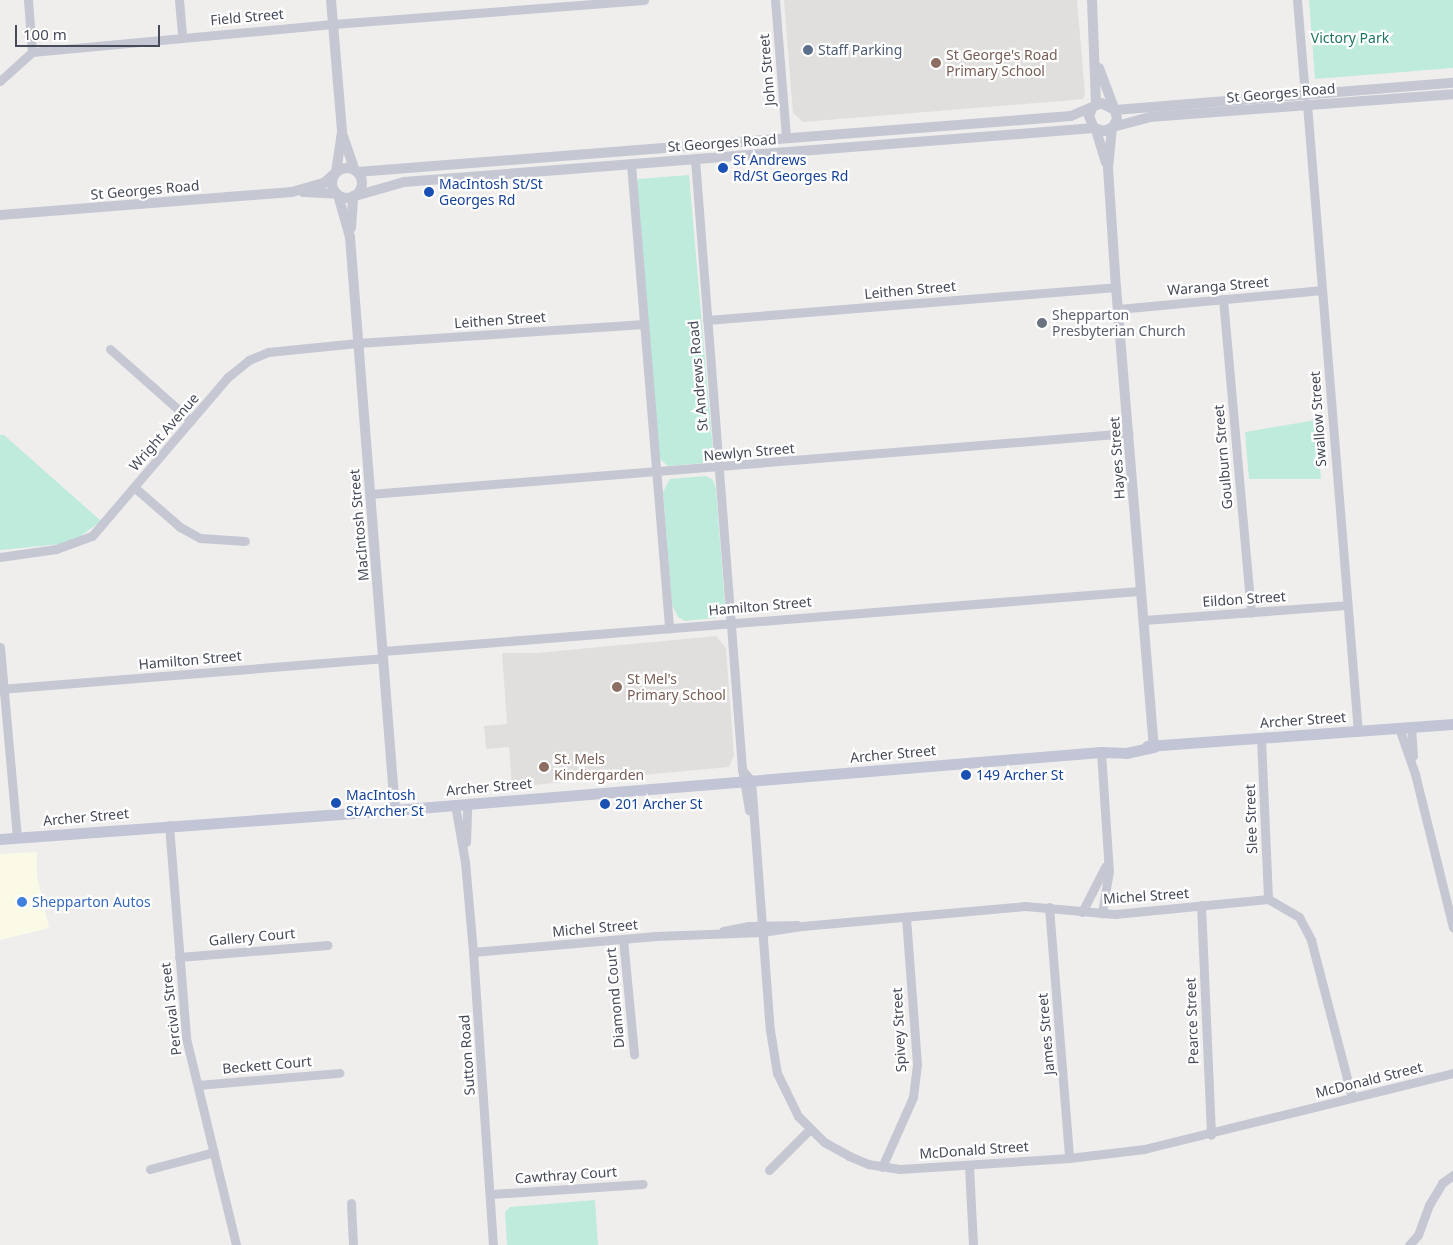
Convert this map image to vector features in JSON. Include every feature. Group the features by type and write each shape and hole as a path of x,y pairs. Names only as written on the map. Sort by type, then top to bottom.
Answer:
{"main road":[{"name":"Archer Street","path":"0,839 169,825 395,810 745,777 1101,752 1126,753 1154,747 1453,724"}],"street":[{"path":"0,82 32,52 28,0"},
{"path":"179,0 182,37"},
{"path":"331,0 342,132 332,187 337,195 354,196 362,184 342,132"},
{"name":"Field Street","path":"32,52 333,24 644,0"},
{"name":"John Street","path":"775,0 786,138"},
{"path":"1092,0 1097,63 1094,106 1089,116 1095,129 1112,128 1117,119 1097,63"},
{"name":"Swallow Street","path":"1297,0 1358,732"},
{"name":"St Georges Road","path":"1114,109 1146,113 1424,91 1453,84"},
{"name":"St Georges Road","path":"1424,91 1453,94"},
{"path":"1094,106 1106,104 1114,109"},
{"name":"St Georges Road","path":"356,171 1032,119 1084,113 1094,106"},
{"name":"St Georges Road","path":"1112,128 1146,113"},
{"path":"1063,116 1064,130"},
{"path":"1032,119 1033,132"},
{"path":"942,126 943,140"},
{"name":"Hayes Street","path":"1112,128 1108,168 1116,287 1154,747"},
{"name":"St Georges Road","path":"354,196 404,182 1033,132 1095,129"},
{"name":"Hayes Street","path":"1095,129 1108,168"},
{"path":"786,138 787,152"},
{"path":"706,144 707,158"},
{"path":"630,150 669,628"},
{"name":"St Andrews Road","path":"695,159 745,777"},
{"path":"479,162 480,176"},
{"path":"335,173 348,168 356,171"},
{"name":"St Georges Road","path":"292,192 324,183 335,173"},
{"name":"St Georges Road","path":"0,215 292,192 337,195"},
{"name":"MacIntosh Street","path":"337,195 350,237"},
{"name":"MacIntosh Street","path":"354,196 350,237 395,810"},
{"name":"Leithen Street","path":"707,320 1116,287"},
{"name":"Waranga Street","path":"1118,309 1322,290"},
{"name":"Goulburn Street","path":"1222,299 1250,613"},
{"name":"Leithen Street","path":"358,343 644,324"},
{"name":"Wright Avenue","path":"0,556 77,544 92,536 228,377 249,360 268,352 358,343"},
{"path":"110,349 191,421"},
{"name":"Newlyn Street","path":"370,494 719,468 1129,433"},
{"path":"134,487 180,527 200,538 245,541"},
{"name":"Hamilton Street","path":"2,688 732,622 1140,591"},
{"name":"Eildon Street","path":"1144,620 1346,605"},
{"path":"0,647 2,688 18,837"},
{"path":"1411,727 1415,774"},
{"path":"1399,728 1415,774 1453,927"},
{"name":"Slee Street","path":"1261,738 1268,899"},
{"path":"1101,752 1108,860 1102,913"},
{"name":"McDonald Street","path":"745,777 753,828 776,1073 791,1106 810,1130 836,1150 882,1167 969,1166 1070,1158 1144,1149 1211,1135 1453,1072"},
{"name":"Sutton Road","path":"467,804 466,862 491,1194 493,1245"},
{"name":"Sutton Road","path":"455,805 466,862"},
{"name":"Percival Street","path":"169,825 186,1038 236,1245"},
{"path":"1082,912 1108,860"},
{"path":"1268,899 1299,917 1312,940 1352,1097"},
{"name":"Michel Street","path":"473,952 1025,906 1102,913 1268,899"},
{"name":"Pearce Street","path":"1201,905 1211,1135"},
{"name":"James Street","path":"1049,907 1070,1158"},
{"name":"Spivey Street","path":"882,1167 913,1097 917,1064 906,916"},
{"name":"Diamond Court","path":"623,939 634,1054"},
{"name":"Gallery Court","path":"179,957 328,945"},
{"name":"Beckett Court","path":"198,1085 339,1073"},
{"path":"769,1170 810,1130"},
{"path":"150,1169 214,1152"},
{"path":"969,1166 973,1245"},
{"path":"1409,1245 1418,1235 1428,1205 1442,1183 1453,1175"},
{"name":"Cawthray Court","path":"491,1194 643,1184"},
{"path":"351,1203 353,1245"}],"shaded area":[{"name":"St George's Road Primary School","path":"784,0 1077,0 1085,93 1083,99 803,122 793,113"},
{"name":"St Mel's Primary School","path":"716,636 726,648 734,756 729,767 512,787 509,747 486,749 484,726 507,724 502,653 536,653"},
{"name":"Shepparton Autos","path":"37,852 37,876 49,928 0,940 0,854"}],"green space":[{"name":"Victory Park","path":"1309,0 1453,0 1453,68 1315,79"},
{"path":"689,175 713,451 704,463 668,466 659,458 637,184 638,179"},
{"path":"1316,420 1321,479 1249,479 1245,432"},
{"path":"0,435 4,435 101,521 71,543 0,550"},
{"path":"706,476 713,480 716,489 725,607 715,618 685,621 678,617 672,605 663,492 670,479"},
{"path":"595,1200 598,1245 507,1245 505,1212 510,1207"}],"place":[{"name":"Staff Parking","path":"808,50"},
{"name":"St George's Road Primary School","path":"936,63"},
{"name":"St Andrews Rd/St Georges Rd","path":"723,168"},
{"name":"MacIntosh St/St Georges Rd","path":"429,192"},
{"name":"Shepparton Presbyterian Church","path":"1042,323"},
{"name":"St Mel's Primary School","path":"617,687"},
{"name":"St. Mels Kindergarden","path":"544,767"},
{"name":"149 Archer St","path":"966,775"},
{"name":"MacIntosh St/Archer St","path":"336,803"},
{"name":"201 Archer St","path":"605,804"},
{"name":"Shepparton Autos","path":"22,902"}]}
